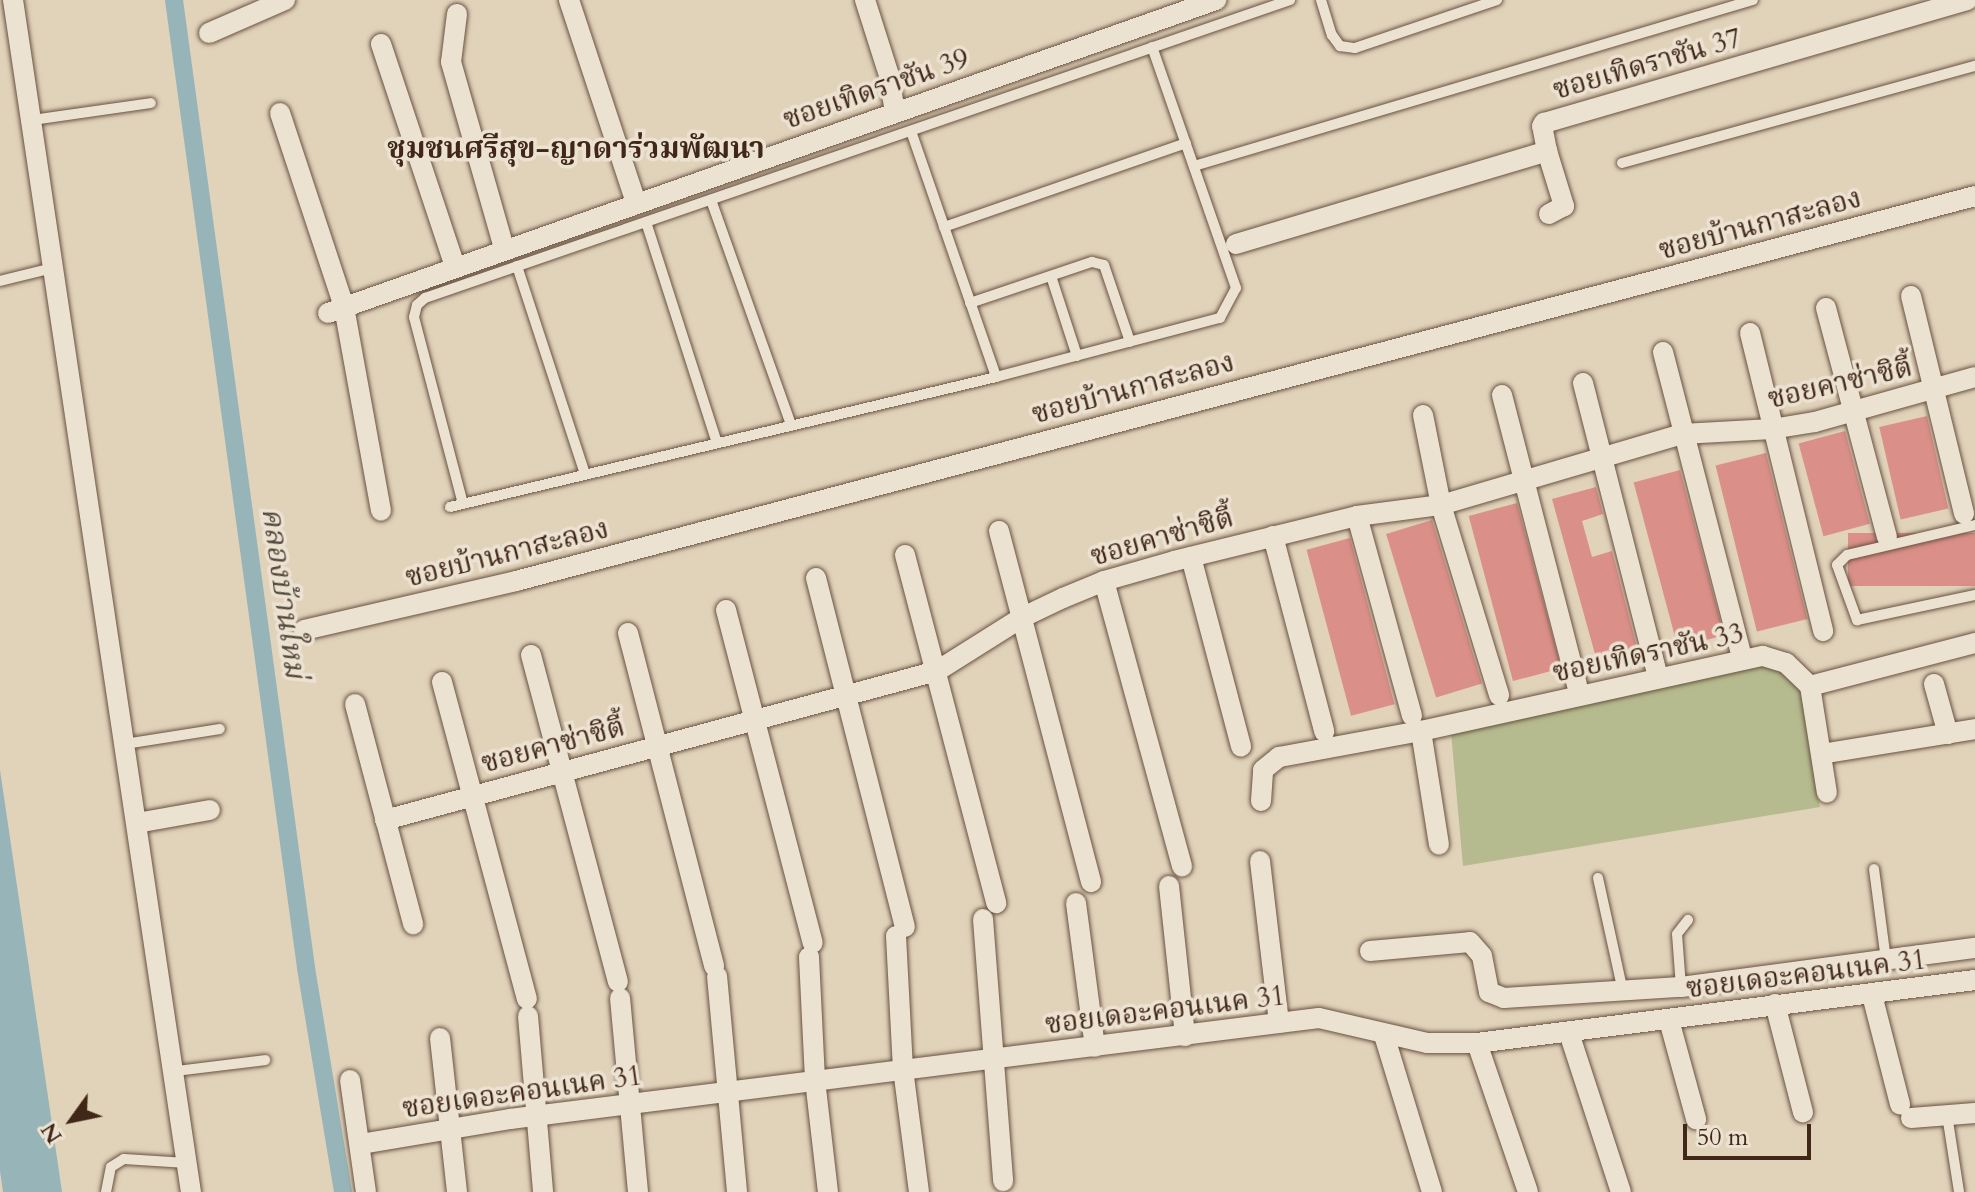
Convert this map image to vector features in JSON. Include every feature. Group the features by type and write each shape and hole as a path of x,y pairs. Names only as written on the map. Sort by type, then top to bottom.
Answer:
{"street":[{"path":"13,0 176,1071 191,1192"},
{"path":"569,0 636,202"},
{"path":"865,0 889,75 895,111"},
{"name":"ซอยเทิดราชัน 39","path":"336,310 504,248 1216,0"},
{"name":"ซอยเทิดราชัน 37","path":"1547,151 1544,123 1967,0"},
{"path":"209,33 280,1"},
{"path":"457,14 451,62 504,248"},
{"path":"381,44 455,267"},
{"path":"280,113 336,310 381,511"},
{"path":"1236,244 1547,151 1564,206 1549,214"},
{"name":"ซอยบ้านกาสะลอง","path":"304,630 516,581 1975,196"},
{"path":"1911,296 1932,391 1970,520"},
{"path":"1826,308 1851,412 1887,537"},
{"path":"1750,333 1823,631"},
{"path":"1663,352 1740,650"},
{"name":"ซอยคาซ่าซิตี้","path":"385,820 937,671 1021,618 1104,581 1357,516 1441,505 1523,483 1602,455 1682,434 1772,429 1851,412 1975,377"},
{"path":"1583,383 1656,669"},
{"path":"1502,395 1577,685"},
{"path":"1423,415 1441,505 1499,695"},
{"path":"1357,516 1416,724 1439,845"},
{"path":"999,531 1091,882"},
{"path":"1273,536 1324,731"},
{"path":"905,555 996,903"},
{"path":"1191,557 1241,746"},
{"path":"816,578 901,932 903,1069 919,1192"},
{"path":"1104,581 1182,867"},
{"path":"726,610 811,950 815,1080 828,1192"},
{"path":"628,633 716,971 737,1192"},
{"path":"1827,793 1810,686 1975,643"},
{"path":"531,655 619,990 638,1192"},
{"name":"ซอยเทิดราชัน 33","path":"1261,801 1263,770 1279,757 1416,724 1763,656 1786,663 1810,686"},
{"path":"442,682 528,1008 543,1192"},
{"path":"1934,684 1948,734"},
{"path":"355,704 413,924"},
{"path":"1821,754 1975,729"},
{"path":"137,823 210,810"},
{"path":"1260,861 1279,1023"},
{"path":"1169,886 1185,1036"},
{"path":"1076,903 1095,1047"},
{"path":"983,919 1003,1181"},
{"path":"1370,951 1470,942 1482,956 1489,992 1495,996 1681,987 1975,948"},
{"name":"ซอยเดอะคอนเนค 31","path":"361,1144 631,1104 1319,1018 1427,1043 1477,1043 1775,1004 1974,984"},
{"path":"1872,995 1906,1111 1947,1115 1975,1113"},
{"path":"1775,1004 1803,1112"},
{"path":"1669,1020 1696,1119"},
{"path":"1569,1033 1621,1192"},
{"path":"1384,1035 1432,1192"},
{"path":"440,1038 457,1192"},
{"path":"1477,1043 1528,1192"},
{"path":"350,1080 366,1192"}],"lane":[{"path":"463,504 414,317 417,305 425,298 1290,0"},
{"path":"1321,0 1332,35 1340,46 1355,48 1497,0"},
{"path":"1194,166 1729,4 1753,0"},
{"path":"450,507 996,377 1220,318 1236,288 1152,47"},
{"path":"1622,163 1975,66"},
{"path":"32,120 151,103"},
{"path":"911,131 996,377"},
{"path":"944,227 1186,143"},
{"path":"711,200 791,425"},
{"path":"646,222 717,443"},
{"path":"970,303 1092,262 1104,265 1130,342"},
{"path":"517,266 585,474"},
{"path":"0,281 53,268"},
{"path":"1051,276 1077,356"},
{"path":"1970,520 1847,555 1837,565 1857,620 1975,595"},
{"path":"125,744 220,729"},
{"path":"1874,869 1886,960"},
{"path":"1598,878 1623,992"},
{"path":"1681,987 1677,934 1688,920"},
{"path":"176,1071 265,1060"},
{"path":"1947,1115 1959,1192"},
{"path":"106,1192 111,1167 124,1159 187,1163"}],"green space":[{"path":"1762,665 1783,672 1800,686 1820,807 1463,866 1451,732"}],"water":[{"path":"0,770 62,1192 3,1192 0,1171"}],"building":[{"path":"1927,416 1948,509 1901,520 1879,427"},
{"path":"1845,431 1870,524 1823,536 1799,443"},
{"path":"1766,453 1807,619 1757,632 1716,466"},
{"path":"1680,470 1724,635 1678,648 1634,482"},
{"path":"1596,487 1603,514 1582,521 1592,557 1612,551 1639,655 1598,665 1552,499"},
{"path":"1517,503 1561,668 1513,681 1469,516"},
{"path":"1432,520 1482,684 1436,698 1386,534"},
{"path":"1848,533 1975,533 1975,586 1848,586"},
{"path":"1350,538 1395,704 1351,716 1307,550"}],"waterway":[{"name":"คลองบ้านใหม่","path":"174,0 306,968 343,1192"}],"district":[{"name":"ชุมชนศรีสุข-ญาดาร่วมพัฒนา","path":"576,149"}]}
